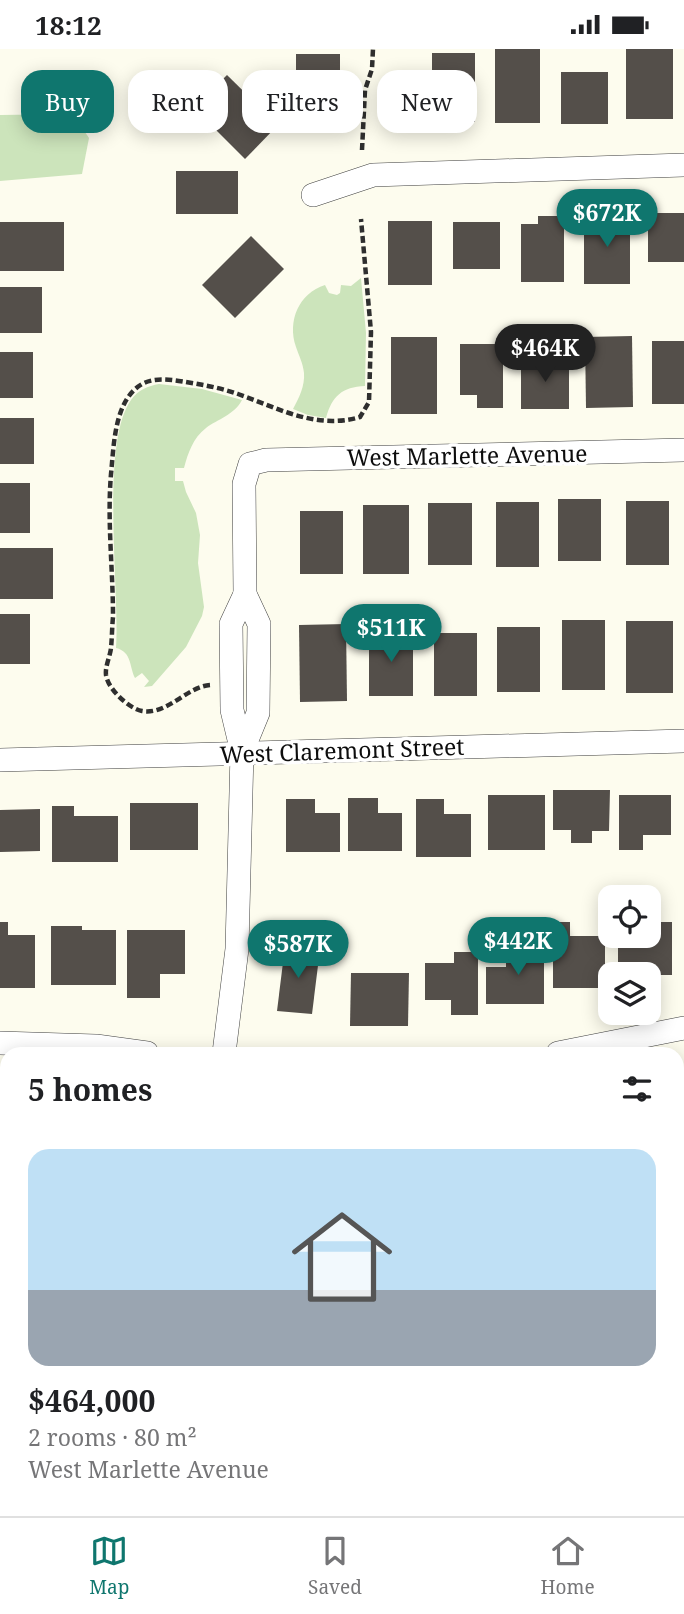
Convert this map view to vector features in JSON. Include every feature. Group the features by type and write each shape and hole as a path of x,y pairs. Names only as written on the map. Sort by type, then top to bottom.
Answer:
{"street":[{"path":"313,195 373,175 684,165"},
{"name":"West Marlette Avenue","path":"242,752 258,713 259,624 245,594 244,484 250,464 266,460 684,450"},
{"name":"West Claremont Street","path":"0,760 684,741"},
{"path":"225,1047 237,949 242,752"},
{"path":"588,1047 684,1028"},
{"path":"0,1043 103,1047"}],"path":[{"path":"362,150 365,90 372,69 373,49"},
{"path":"219,684 201,686 165,707 141,711 129,706 110,684 106,675 112,626 110,488 118,421 132,391 144,383 156,380 215,387 321,422 360,417 369,402 371,332 361,219"}],"green space":[{"path":"0,115 21,115 21,133 86,133 89,138 82,174 0,181"},
{"path":"361,278 366,333 365,386 350,388 339,394 331,404 326,418 293,409 304,378 294,337 297,309 308,294 316,289 325,285 329,293 337,295 341,285 351,286"},
{"path":"159,384 202,389 242,400 230,413 201,432 192,446 184,468 175,468 175,481 183,481 196,513 200,535 198,563 204,607 186,647 152,686 144,687 149,681 142,673 135,678 127,656 116,648 114,482 116,449 122,421 131,400 144,389"}],"building":[{"path":"495,49 540,49 540,123 495,123"},
{"path":"626,49 673,49 673,119 626,119"},
{"path":"432,53 475,53 475,70 432,70"},
{"path":"296,54 340,54 340,70 296,70"},
{"path":"561,72 608,72 608,124 561,124"},
{"path":"228,76 242,90 242,133 270,133 245,159 219,133 228,133"},
{"path":"176,171 238,171 238,214 176,214"},
{"path":"648,213 684,213 684,262 648,262"},
{"path":"584,214 630,214 630,284 584,284"},
{"path":"538,216 564,216 564,282 521,282 521,224 538,224"},
{"path":"388,221 432,221 432,285 388,285"},
{"path":"0,222 64,222 64,271 0,271"},
{"path":"453,222 500,222 500,269 453,269"},
{"path":"251,236 284,269 235,318 202,285"},
{"path":"0,287 42,287 42,333 0,333"},
{"path":"632,336 633,407 586,408 585,337"},
{"path":"391,337 437,337 437,414 391,414"},
{"path":"652,341 684,341 684,404 652,404"},
{"path":"460,344 503,344 503,408 477,408 477,395 460,395"},
{"path":"0,352 33,352 33,398 0,398"},
{"path":"521,360 569,360 569,409 521,409"},
{"path":"0,418 34,418 34,464 0,464"},
{"path":"0,483 30,483 30,533 0,533"},
{"path":"558,499 601,499 601,561 558,561"},
{"path":"626,501 669,501 669,565 626,565"},
{"path":"496,502 539,502 539,567 496,567"},
{"path":"428,503 472,503 472,565 428,565"},
{"path":"363,505 409,505 409,574 363,574"},
{"path":"300,511 343,511 343,574 300,574"},
{"path":"0,548 53,548 53,599 0,599"},
{"path":"0,614 30,614 30,664 0,664"},
{"path":"562,620 605,620 605,690 562,690"},
{"path":"626,621 673,621 673,693 626,693"},
{"path":"346,624 347,701 300,702 299,625"},
{"path":"497,627 540,627 540,692 497,692"},
{"path":"369,632 413,632 413,696 369,696"},
{"path":"434,633 477,633 477,696 434,696"},
{"path":"553,790 610,790 609,831 592,831 592,843 571,843 571,830 553,830"},
{"path":"488,795 545,795 545,850 488,850"},
{"path":"619,795 671,795 671,835 643,835 643,850 619,850"},
{"path":"348,798 378,798 378,813 402,813 402,851 348,851"},
{"path":"286,799 315,799 315,813 340,813 340,852 286,852"},
{"path":"416,799 444,799 444,814 471,814 471,857 416,857"},
{"path":"130,803 198,803 198,850 130,850"},
{"path":"52,806 74,806 74,816 118,816 118,862 52,862"},
{"path":"40,809 40,851 0,852 0,810"},
{"path":"0,922 8,922 8,935 35,935 35,988 0,988"},
{"path":"553,922 570,922 570,936 598,936 598,948 605,948 605,962 598,962 598,988 553,988"},
{"path":"661,922 672,922 672,975 661,975 661,962 618,962 618,948 661,948"},
{"path":"51,926 116,930 116,985 51,985"},
{"path":"127,930 185,930 185,974 160,974 160,998 127,998"},
{"path":"506,945 544,945 544,1004 486,1004 486,967 506,967"},
{"path":"285,946 320,949 312,1014 277,1011"},
{"path":"454,952 478,952 478,1015 451,1015 451,1000 425,1000 425,963 454,963"},
{"path":"351,973 409,973 408,1026 350,1026"}]}
